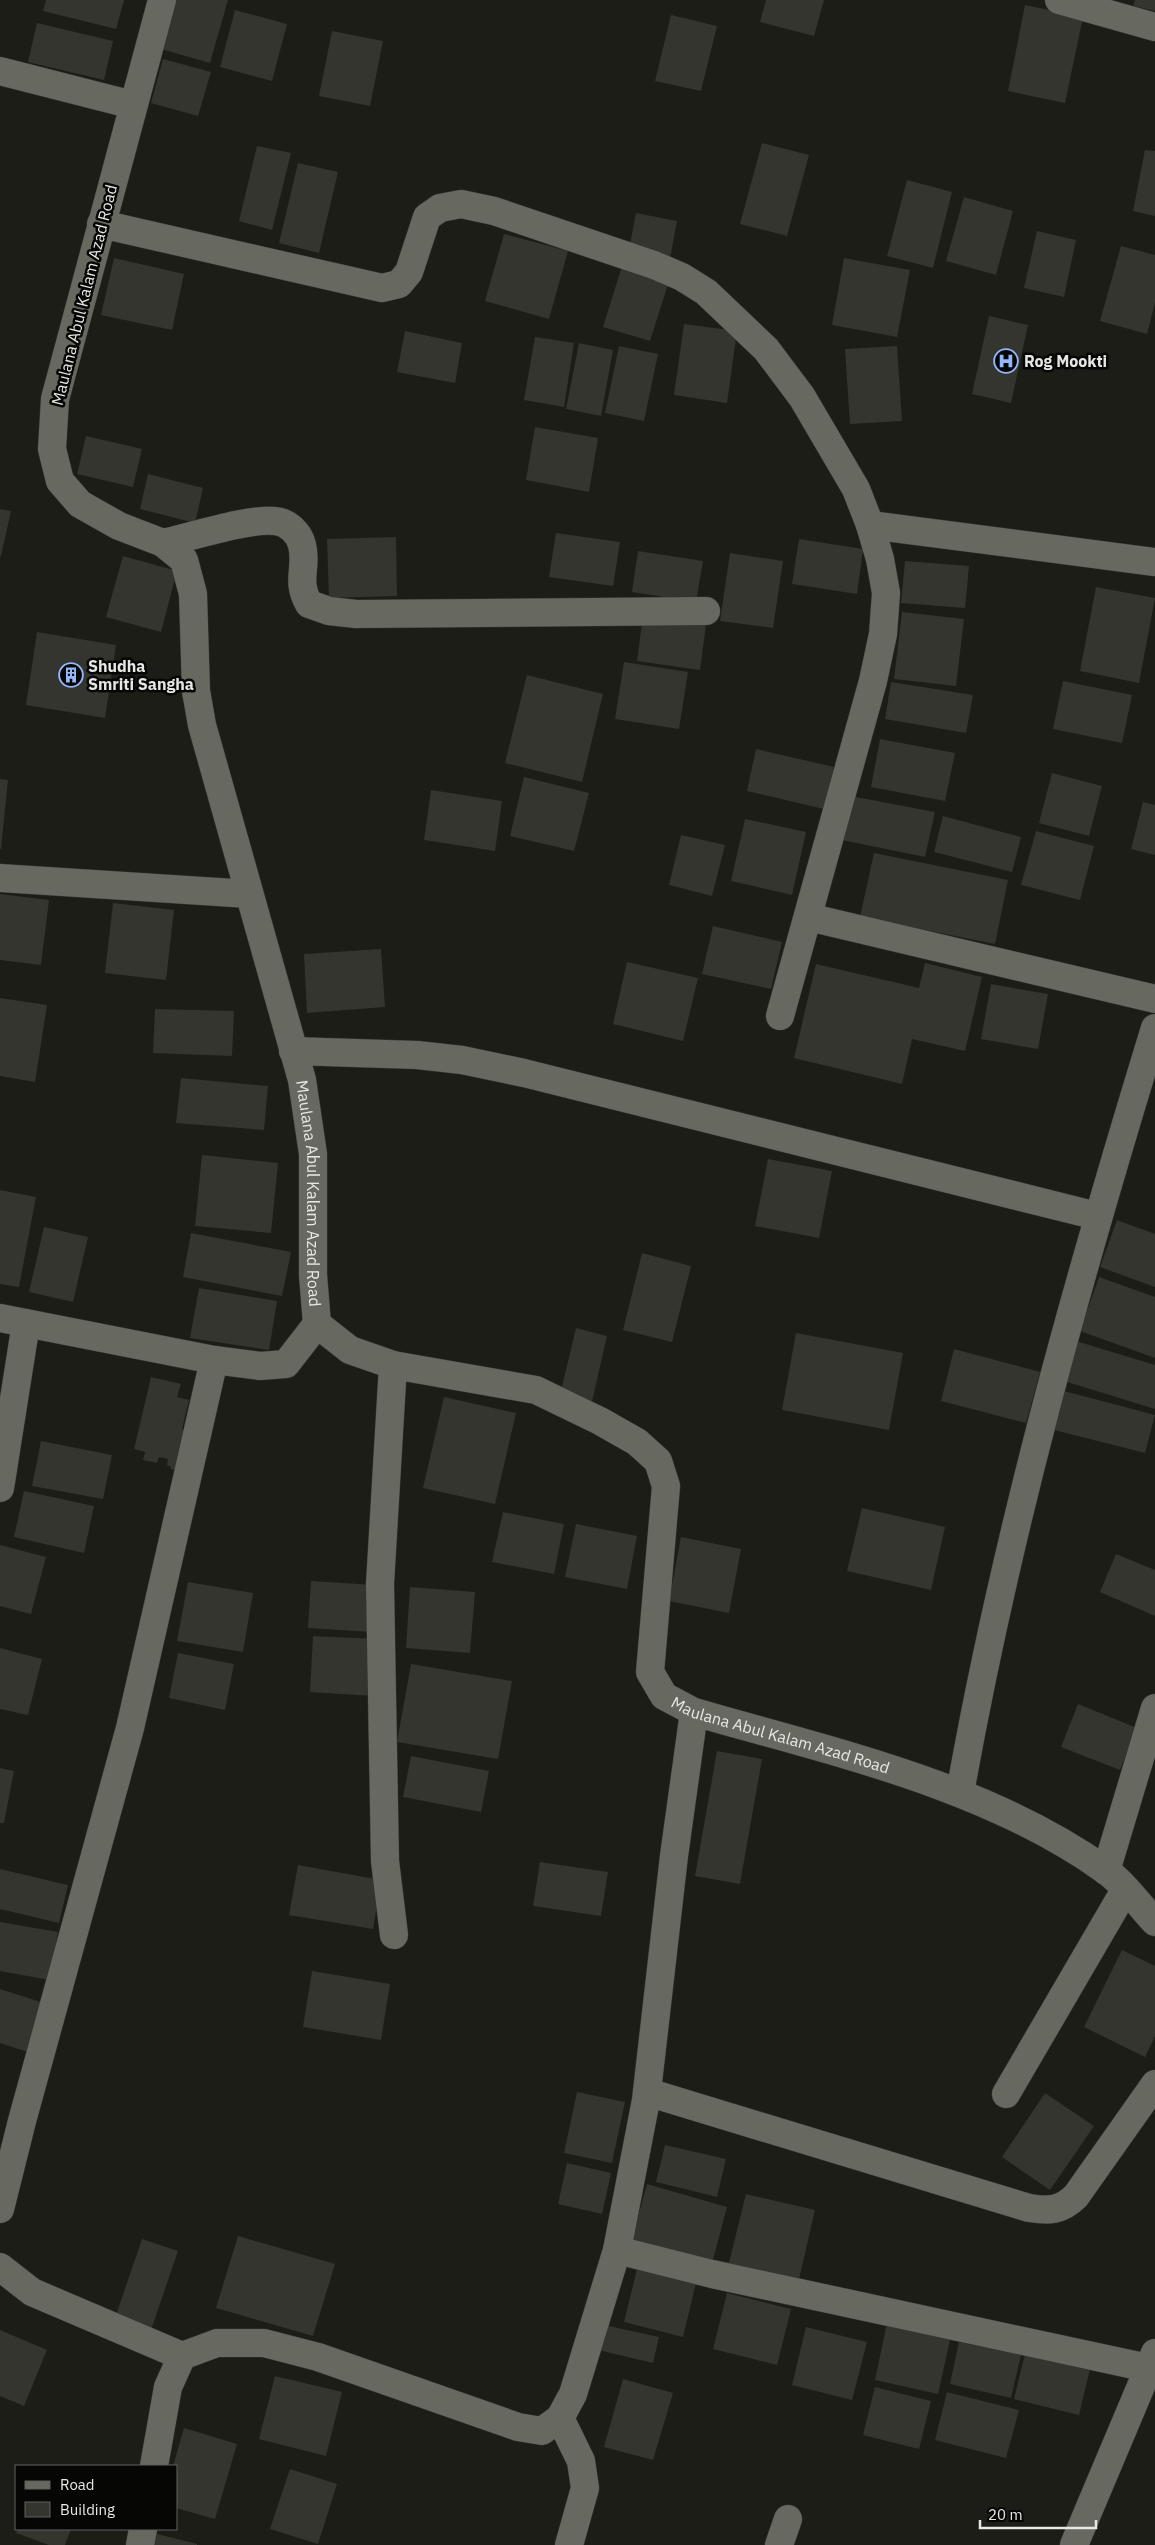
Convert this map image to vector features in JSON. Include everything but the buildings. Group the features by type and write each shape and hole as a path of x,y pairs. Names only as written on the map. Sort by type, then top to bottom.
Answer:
{"street":[{"name":"Maulana Abul Kalam Azad Road","path":"162,0 55,399 52,448 60,481 80,504 119,526 163,543 184,560 193,594 196,691 202,725 302,1080 313,1154 313,1275 317,1324 350,1350 393,1365 536,1390 600,1421 637,1442 658,1461 666,1486 650,1672 664,1696 694,1712 899,1770 960,1793 1037,1829 1106,1871 1155,1922"},
{"path":"1059,0 1155,27"},
{"path":"0,71 133,105"},
{"path":"101,224 382,288 399,284 410,272 427,217 440,208 462,204 494,211 654,265 682,277 706,292 766,348 802,397 856,489 870,525 880,559 886,593 883,634 874,681 780,1016"},
{"path":"163,543 256,522 277,521 294,530 302,546 302,592 309,604 329,612 366,614 706,611"},
{"path":"870,525 1155,562"},
{"path":"0,878 249,894"},
{"path":"808,917 1155,999"},
{"path":"960,1793 981,1675 996,1607 1097,1216 1155,1028"},
{"path":"293,1051 417,1055 471,1062 524,1073 1097,1216"},
{"path":"0,1488 13,1320 214,1360 260,1366 286,1364 317,1324"},
{"path":"0,2209 16,2140 130,1728 214,1360"},
{"path":"393,1365 380,1584 385,1861 394,1935"},
{"path":"1106,1871 1155,1708"},
{"path":"0,2270 32,2292 182,2356 217,2343 264,2343 318,2357 518,2427 542,2431 560,2418 573,2394 616,2250 647,2092 674,1856 694,1712"},
{"path":"1006,2094 1125,1890"},
{"path":"647,2092 1029,2208 1050,2211 1067,2206 1076,2196 1155,2084"},
{"path":"616,2250 712,2274 1152,2360 1074,2545"},
{"path":"154,2465 168,2388 182,2356"},
{"path":"560,2418 581,2460 585,2488 569,2545"},
{"path":"779,2545 788,2519"},
{"path":"140,2545 143,2530"}],"place":[{"name":"Rog Mookti","path":"1006,361"},
{"name":"Shudha Smriti Sangha","path":"71,675"}]}
